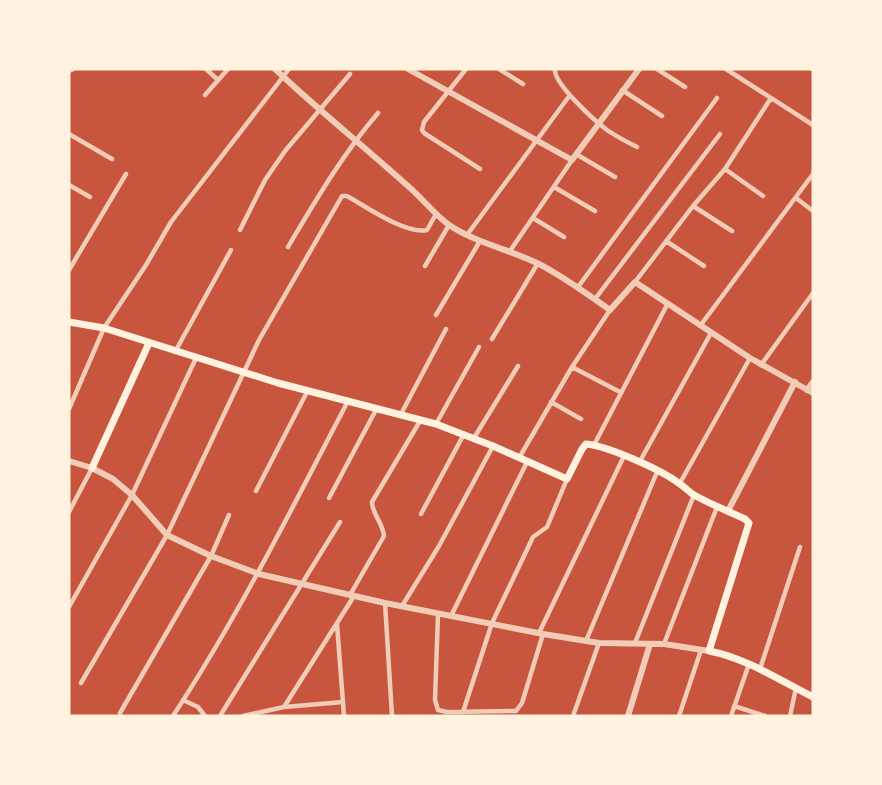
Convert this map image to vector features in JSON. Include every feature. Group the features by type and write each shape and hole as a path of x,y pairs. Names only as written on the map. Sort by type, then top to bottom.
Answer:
{"main road":[{"path":"69,321 104,328 195,358 436,424 474,438 567,479 584,446 594,445 624,456 680,483 694,495 749,523 705,650 727,654 813,697"},
{"path":"92,468 150,344"}],"street":[{"path":"206,69 218,80"},
{"path":"205,95 228,69"},
{"path":"275,69 449,225 480,241 538,263 610,310"},
{"path":"69,409 104,328 146,265 171,222 289,69"},
{"path":"408,69 419,72 447,92 572,160"},
{"path":"465,69 424,122 422,130 480,169"},
{"path":"499,69 523,84"},
{"path":"555,69 555,77 599,123 618,138 637,147"},
{"path":"510,251 576,154 639,69"},
{"path":"657,69 685,87"},
{"path":"726,69 813,125"},
{"path":"240,230 265,180 285,151 350,74"},
{"path":"622,90 662,116"},
{"path":"467,235 570,95"},
{"path":"578,287 717,98"},
{"path":"519,458 572,367 610,310 725,169 771,98"},
{"path":"288,247 329,177 354,141 378,113"},
{"path":"69,134 112,159"},
{"path":"595,299 720,134"},
{"path":"576,154 615,177"},
{"path":"725,169 763,196"},
{"path":"69,270 126,174"},
{"path":"700,326 813,174"},
{"path":"69,185 90,197"},
{"path":"554,187 595,211"},
{"path":"81,683 167,535 259,340 342,196 347,196 387,219 418,231 427,230 436,214"},
{"path":"796,198 813,211"},
{"path":"693,206 732,231"},
{"path":"533,218 564,237"},
{"path":"424,266 449,225"},
{"path":"436,315 480,241"},
{"path":"666,241 704,266"},
{"path":"175,352 231,250"},
{"path":"492,339 538,263"},
{"path":"634,282 761,365 810,392 813,382"},
{"path":"761,365 813,293"},
{"path":"594,445 668,303"},
{"path":"401,414 446,329"},
{"path":"639,463 711,333"},
{"path":"436,424 479,347"},
{"path":"69,607 132,495 195,358"},
{"path":"680,483 750,358"},
{"path":"474,438 518,366"},
{"path":"572,367 620,392"},
{"path":"728,511 795,382"},
{"path":"256,491 308,390"},
{"path":"173,716 259,574 284,520 348,401"},
{"path":"551,402 581,419"},
{"path":"329,498 377,408"},
{"path":"284,707 337,624 384,536 384,529 373,510 372,502 420,421"},
{"path":"421,514 464,434"},
{"path":"402,606 439,546 493,446"},
{"path":"438,614 435,700 438,710 474,714 516,714 522,703 541,634 624,456"},
{"path":"69,461 92,468 113,479 132,495 167,535 211,556 259,574 352,596 541,634 599,643 664,644 705,650 679,716"},
{"path":"452,616 527,462"},
{"path":"69,512 92,468"},
{"path":"586,641 657,472"},
{"path":"463,712 492,623 534,535 547,527 567,479"},
{"path":"635,643 694,495"},
{"path":"664,644 717,506"},
{"path":"120,712 211,556 229,515"},
{"path":"220,716 340,522"},
{"path":"760,669 800,547"},
{"path":"385,603 392,716"},
{"path":"337,624 344,716"},
{"path":"573,716 599,643"},
{"path":"628,716 650,644"},
{"path":"731,716 748,664"},
{"path":"790,716 796,688"},
{"path":"183,700 198,708 205,716"},
{"path":"243,716 284,707 343,702"},
{"path":"734,706 765,716"}]}
